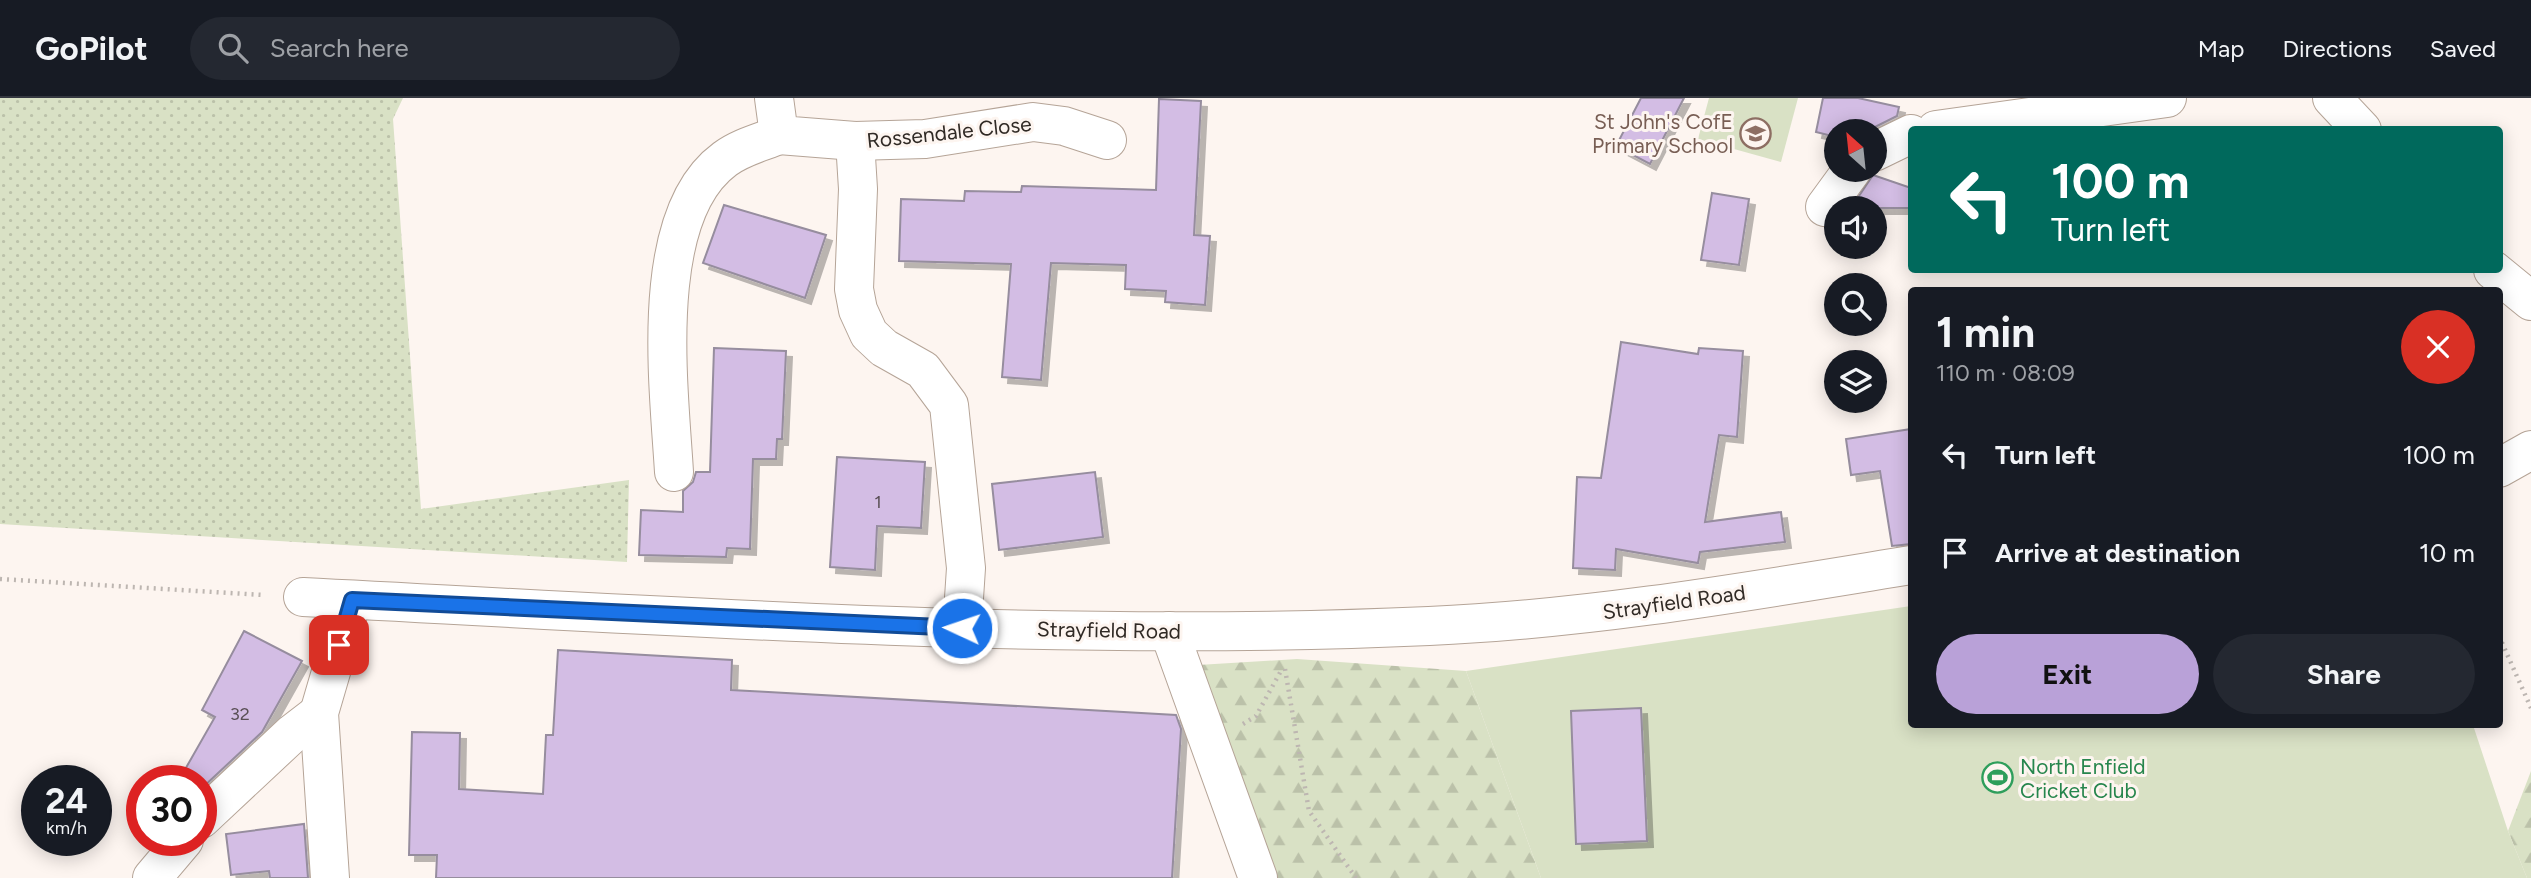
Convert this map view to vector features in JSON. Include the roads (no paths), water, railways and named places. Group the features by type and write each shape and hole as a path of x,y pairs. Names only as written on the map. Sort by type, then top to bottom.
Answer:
{"street":[{"path":"774,98 779,135"},
{"path":"1965,126 2167,98"},
{"path":"2332,98 2357,126"},
{"name":"Rossendale Close","path":"962,628 966,568 949,405 923,370 884,348 869,334 858,310 854,289 858,189 855,141 925,139 1033,122 1064,125 1107,140"},
{"path":"674,472 667,336 671,266 690,207 706,176 726,158 779,135 855,141"},
{"path":"1887,146 1908,135"},
{"path":"2497,273 2531,301"},
{"path":"2503,466 2531,450"},
{"name":"Strayfield Road","path":"303,597 962,628 1169,631 1432,626 1633,610 1908,565"},
{"path":"330,878 319,713 352,600"},
{"path":"1169,631 1258,878"},
{"path":"217,805 293,733 319,713"},
{"path":"152,878 171,856"}],"place":[{"name":"St John's CofE Primary School","path":"1756,133"},
{"name":"North Enfield Cricket Club","path":"1997,778"}]}
